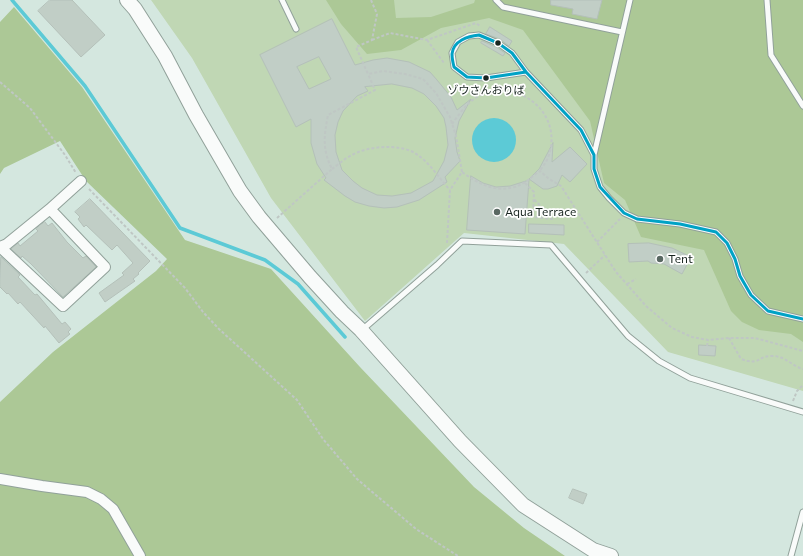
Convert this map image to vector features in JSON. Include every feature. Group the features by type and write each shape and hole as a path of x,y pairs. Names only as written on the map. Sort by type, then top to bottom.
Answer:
{"street":[{"path":"127,0 136,9 165,56 196,115 240,191 259,217 301,267 342,312 361,330 460,442 523,505 593,550 611,556"},
{"path":"50,209 105,267 63,306 0,247 7,244 82,181"},
{"path":"0,479 87,492 101,498 113,508 140,556"}],"lane":[{"path":"282,0 296,29"},
{"path":"496,0 503,7 622,32"},
{"path":"630,0 594,155 594,169 600,187 624,213 637,219 680,224 716,232 727,243 735,259 740,276 751,295 768,311 803,319"},
{"path":"767,0 771,55 803,106"},
{"path":"526,72 486,78 468,77 454,68 452,53 458,42 468,36 479,35 498,43 512,53 526,72 581,130 594,155"},
{"path":"361,330 437,265 462,241 550,246 628,336 659,361 690,378 803,412"},
{"path":"791,556 803,512"}],"path":[{"path":"371,0 377,14 372,40"},
{"path":"332,169 327,158 324,139 328,115 375,90 356,47 390,33 427,40 476,23 482,27"},
{"path":"368,74 383,71 405,74 423,79 436,93 450,117 456,136 462,172 450,190 447,247 437,265"},
{"path":"0,82 30,108 65,155 82,181 185,288 203,312 297,400 323,439 357,479 416,529 458,556"},
{"path":"452,124 467,105 477,96 491,91 506,90 520,94 533,101 543,111 549,125 551,137 547,161 540,171 524,183 501,189 480,184 462,172"},
{"path":"277,218 332,169 352,154 374,147 396,148 413,152 429,165 450,190"},
{"path":"540,171 561,186 616,272 646,306 672,328 692,337 708,340 755,338 803,351"},
{"path":"524,183 534,192 533,217 552,219 534,200"},
{"path":"597,242 624,213"},
{"path":"579,279 605,255"},
{"path":"627,284 636,279"},
{"path":"729,338 741,359 755,362 770,356 778,356 786,359 796,367 803,369"},
{"path":"707,346 708,340"},
{"path":"790,407 797,391 803,385"}],"green space":[{"path":"151,0 803,0 803,391 668,352 564,244 464,233 365,321 271,198 192,58"},
{"path":"326,0 394,0 396,18 431,17 474,3 475,0 803,0 803,342 791,334 759,330 742,322 731,311 704,250 641,237 625,200 604,183 590,121 523,30 489,18 441,28 401,50 367,54 341,24"},
{"path":"14,7 82,87 185,240 271,269 360,367 474,487 524,528 565,556 0,556 0,402 53,352 156,271 167,259 86,181 60,141 4,168 0,174 0,22"}],"water":[{"path":"494,118 506,122 512,128 516,140 512,152 506,158 494,162 482,158 476,152 472,140 476,128 482,122"}],"building":[{"path":"50,0 72,0 105,35 81,57 38,11"},
{"path":"551,0 602,0 597,19 572,14 573,9 551,5"},
{"path":"332,19 355,65 387,58 409,62 430,72 451,97 457,110 471,99 459,121 455,138 460,161 445,177 447,182 419,200 397,207 384,208 355,202 324,180 326,178 317,164 311,143 311,119 296,127 260,55","holes":["319,57 331,79 309,89 297,67","392,84 412,88 424,94 436,106 444,118 448,145 444,161 433,181 411,193 392,196 377,195 362,188 342,170 336,152 335,135 338,122 343,111 357,96 368,91 365,87"]},
{"path":"490,27 512,41 509,46 500,39 486,34"},
{"path":"482,41 505,53 503,56 481,43"},
{"path":"553,143 552,162 570,147 587,164 570,182 562,175 557,186 543,189 529,179 539,169"},
{"name":"Aqua Terrace","path":"471,176 483,183 496,187 510,186 529,180 525,234 467,230"},
{"path":"90,199 150,261 133,279 135,281 105,302 99,293 124,275 122,273 133,263 117,245 112,250 86,225 84,227 78,219 80,217 75,212"},
{"path":"45,222 48,226 52,223 67,242 83,258 86,256 96,267 63,297 31,264 11,249 18,243 20,246 38,231 36,229"},
{"path":"529,224 564,225 564,235 529,233"},
{"name":"Tent","path":"649,243 672,248 691,257 682,274 664,264 651,263 648,261 629,262 628,244"},
{"path":"1,257 20,275 18,277 35,295 37,294 62,324 65,322 71,329 68,332 70,334 59,343 45,326 44,328 20,302 18,304 0,287"},
{"path":"699,345 716,346 715,356 699,355"},
{"path":"573,489 587,494 583,504 569,498"}],"waterway":[{"path":"12,0 85,86 180,228 265,260 298,284 345,337"}],"transit line":[{"path":"479,35 498,43 512,53 526,72 486,78 467,77 454,67 452,54 455,46 466,38 479,35"},
{"path":"526,72 581,130 594,155 594,169 600,187 624,213 637,219 680,224 716,232 727,243 735,259 740,276 751,295 768,311 803,319"}],"place":[{"name":"ゾウさんおりば","path":"486,78"},
{"name":"Aqua Terrace","path":"497,212"},
{"name":"Tent","path":"660,259"}]}
